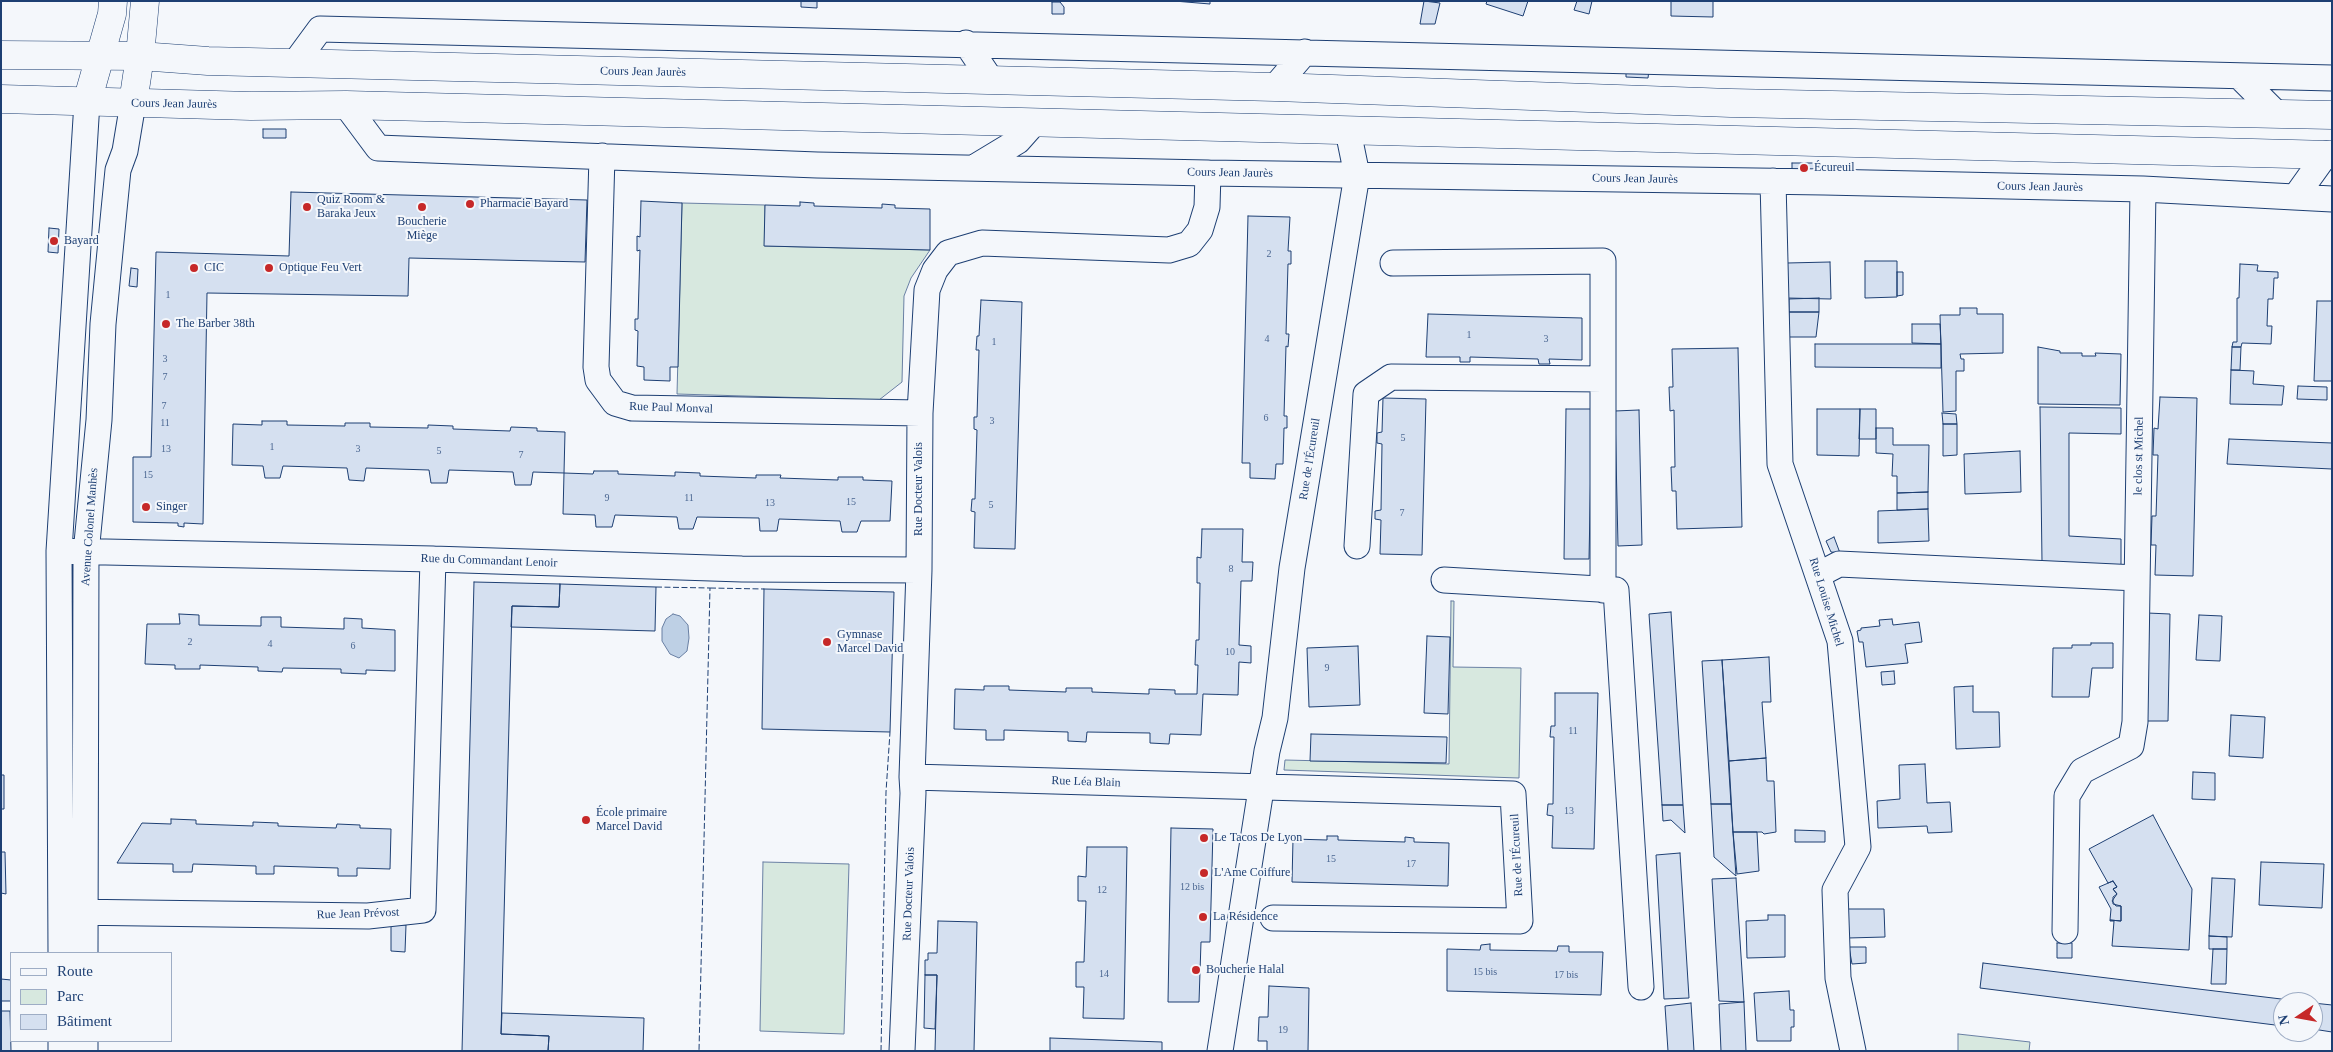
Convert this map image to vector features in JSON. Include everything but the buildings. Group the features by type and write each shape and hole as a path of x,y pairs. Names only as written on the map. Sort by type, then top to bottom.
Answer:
{"main road":[{"path":"87,102 112,14 113,1"},
{"path":"133,103 145,1"},
{"name":"Cours Jean Jaurès","path":"1,55 140,56 295,63 1276,87 1731,103 2332,114"},
{"name":"Cours Jean Jaurès","path":"1,99 133,103 346,105 2329,154"}],"street":[{"path":"295,63 320,29 966,43 2332,78"},
{"path":"966,43 991,80"},
{"path":"1276,87 1306,52"},
{"path":"2240,77 2276,113"},
{"name":"Avenue Colonel Manhès","path":"85,952 73,912 59,551 87,102"},
{"name":"Avenue Colonel Manhès","path":"61,952 73,912 86,553 99,420 103,324 118,170 125,151 133,103"},
{"name":"Cours Jean Jaurès","path":"346,105 378,148 817,165 2143,189 2332,199"},
{"path":"975,167 1018,140 1034,123"},
{"name":"Rue de l'Écureuil","path":"1220,1051 1266,751 1275,718 1292,568 1357,175 1348,131"},
{"name":"Cours Jean Jaurès","path":"2296,196 2329,154"},
{"name":"Rue Paul Monval","path":"602,156 596,367 598,380 615,404 632,408 920,413"},
{"name":"Rue Docteur Valois","path":"902,1051 913,793 919,570 920,413 927,290 935,270 948,254 982,243 1169,250 1189,244 1200,230 1207,208 1208,173"},
{"name":"Rue Louise Michel","path":"1773,181 1780,464 1840,641 1858,847 1835,890 1838,978 1853,1051"},
{"name":"le clos st Michel","path":"2064,932 2067,796 2082,771 2131,746 2135,722 2143,189"},
{"path":"1393,263 1603,261 1603,590"},
{"path":"1357,546 1366,394 1391,377 1604,379"},
{"name":"Rue du Commandant Lenoir","path":"59,551 433,559 742,569 919,570"},
{"name":"Rue Jean Prévost","path":"73,912 368,916 424,910 433,559"},
{"path":"1818,575 1839,564 2137,578"},
{"path":"1444,580 1616,590 1641,987"},
{"name":"Rue Léa Blain","path":"912,777 1261,788"},
{"name":"Rue de l'Écureuil","path":"1261,788 1514,794 1520,921 1273,918"}],"green space":[{"path":"682,203 765,205 765,246 930,250 911,278 904,296 902,382 879,400 677,394"},
{"path":"1451,601 1454,601 1453,667 1521,668 1519,778 1284,770 1285,760 1449,764"},
{"path":"763,862 849,864 844,1034 760,1031"},
{"path":"1958,1034 2030,1042 2029,1051 1958,1051"}],"water":[{"path":"673,614 680,616 688,625 687,651 679,658 670,654 662,641 662,628 666,619"}],"fence":[{"path":"656,587 710,588 699,1051"},
{"path":"710,588 764,589"},
{"path":"881,1051 886,792 890,732"}],"place":[{"name":"Écureuil","path":"1804,168"},
{"name":"Pharmacie Bayard","path":"470,204"},
{"name":"Quiz Room & Baraka Jeux","path":"307,207"},
{"name":"Boucherie Miège","path":"422,207"},
{"name":"Bayard","path":"54,241"},
{"name":"CIC","path":"194,268"},
{"name":"Optique Feu Vert","path":"269,268"},
{"name":"The Barber 38th","path":"166,324"},
{"name":"Singer","path":"146,507"},
{"name":"Gymnase Marcel David","path":"827,642"},
{"name":"École primaire Marcel David","path":"586,820"},
{"name":"Le Tacos De Lyon","path":"1204,838"},
{"name":"L'Ame Coiffure","path":"1204,873"},
{"name":"La Résidence","path":"1203,917"},
{"name":"Boucherie Halal","path":"1196,970"}]}
